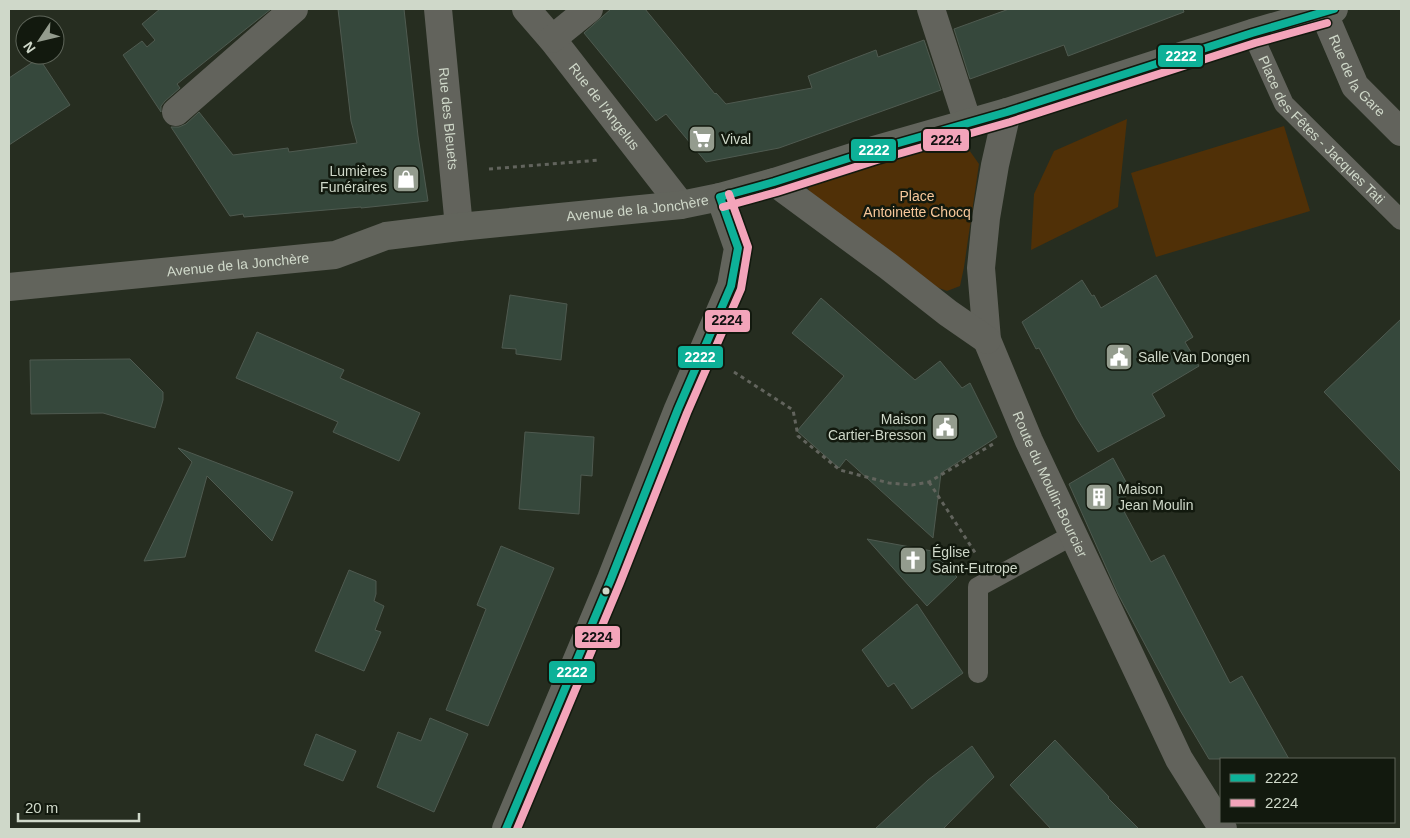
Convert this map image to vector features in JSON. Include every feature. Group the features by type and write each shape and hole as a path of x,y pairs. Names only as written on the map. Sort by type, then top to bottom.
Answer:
{"main road":[{"name":"Avenue de la Jonchère","path":"9,287 336,255 386,236 681,205 720,197 1007,112 1327,10"},
{"path":"506,829 611,580 678,409 731,286 738,248 720,197"}],"street":[{"path":"176,112 294,9"},
{"name":"Rue des Bleuets","path":"438,9 459,227"},
{"name":"Rue de l'Angelus","path":"526,9 552,39 681,205"},
{"path":"552,39 589,9"},
{"path":"931,9 968,123"},
{"name":"Rue de la Gare","path":"1327,10 1355,86 1401,132"},
{"name":"Route du Moulin-Bourcier","path":"1007,112 986,218 981,268 987,340 1029,442 1179,759 1223,829"},
{"path":"774,182 948,313 987,340"}],"lane":[{"name":"Place des Fêtes - Jacques Tati","path":"1252,33 1284,104 1401,220"},
{"path":"978,673 978,587 1073,535"}],"path":[{"path":"453,171 608,160 655,170"},
{"path":"732,371 792,410 798,436 840,470 889,483 912,485 929,482 1003,438 1029,442"},
{"path":"929,482 992,579"}],"green space":[{"path":"1127,119 1118,207 1031,250 1034,194 1054,151"},
{"path":"1284,126 1310,211 1156,257 1131,173"},
{"name":"Place Antoinette Chocq","path":"939,139 967,147 979,164 960,286 947,291 934,286 811,196 807,185"}],"building":[{"path":"160,9 271,9 177,84 180,88 161,106 161,112 123,55 142,41 147,47 155,40 142,24"},
{"path":"338,9 404,9 418,136 428,201 244,217 243,214 230,216 171,127 179,127 186,124 199,112 233,155 288,148 289,152 357,143 351,121"},
{"path":"611,9 645,9 715,94 726,104 812,88 808,76 876,50 878,57 924,40 941,90 779,148 706,162 666,114 656,121 584,33"},
{"path":"1009,9 1183,9 1184,12 1068,56 1064,45 970,79 954,29"},
{"path":"28,65 44,65 70,105 9,145 9,78"},
{"name":"Salle Van Dongen","path":"1156,275 1193,337 1185,342 1199,366 1152,394 1165,416 1098,452 1077,419 1039,348 1036,349 1022,322 1082,280 1092,296 1094,295 1101,308"},
{"path":"510,295 567,304 561,360 516,354 516,349 502,348"},
{"path":"821,298 915,380 940,361 962,388 970,383 997,437 941,473 933,538 846,459 839,468 797,431 844,376 792,333"},
{"path":"1401,319 1401,472 1324,392"},
{"path":"257,332 344,370 340,378 420,413 399,461 333,432 338,422 236,378"},
{"path":"130,359 163,392 163,400 155,428 103,413 31,414 30,360"},
{"path":"525,432 594,437 592,476 581,475 579,514 519,509"},
{"path":"178,448 293,492 272,541 207,476 185,557 144,561 192,462"},
{"path":"1113,458 1132,493 1118,500 1151,562 1164,555 1230,683 1242,676 1288,758 1209,759 1180,710 1118,594 1069,484"},
{"name":"Église Saint-Eutrope","path":"867,539 932,551 957,577 927,606"},
{"path":"501,546 554,568 488,726 446,710 486,609 477,605"},
{"path":"349,570 376,581 374,601 384,606 375,630 381,632 364,671 315,651"},
{"path":"917,604 963,673 912,709 894,683 888,687 862,650"},
{"path":"430,718 468,734 434,812 377,787 398,732 421,741"},
{"path":"316,734 356,751 343,781 304,765"},
{"path":"1055,740 1139,829 1051,829 1010,785"},
{"path":"972,746 994,777 943,829 875,829 928,780"}],"transit line":[{"name":"2222","path":"720,197 1007,112 1252,33 1334,9"},
{"name":"2224","path":"723,207 1010,122 1255,43 1327,23"},
{"name":"2224","path":"517,829 620,583 687,413 741,289 748,247 729,194"},
{"name":"2222","path":"506,829 611,579 678,409 731,286 738,248 720,197"}],"place":[{"name":"Vival","path":"702,139"},
{"name":"Lumières Funéraires","path":"406,179"},
{"name":"Salle Van Dongen","path":"1119,357"},
{"name":"Maison Cartier-Bresson","path":"945,427"},
{"name":"Maison Jean Moulin","path":"1099,497"},
{"name":"Église Saint-Eutrope","path":"913,560"}]}
